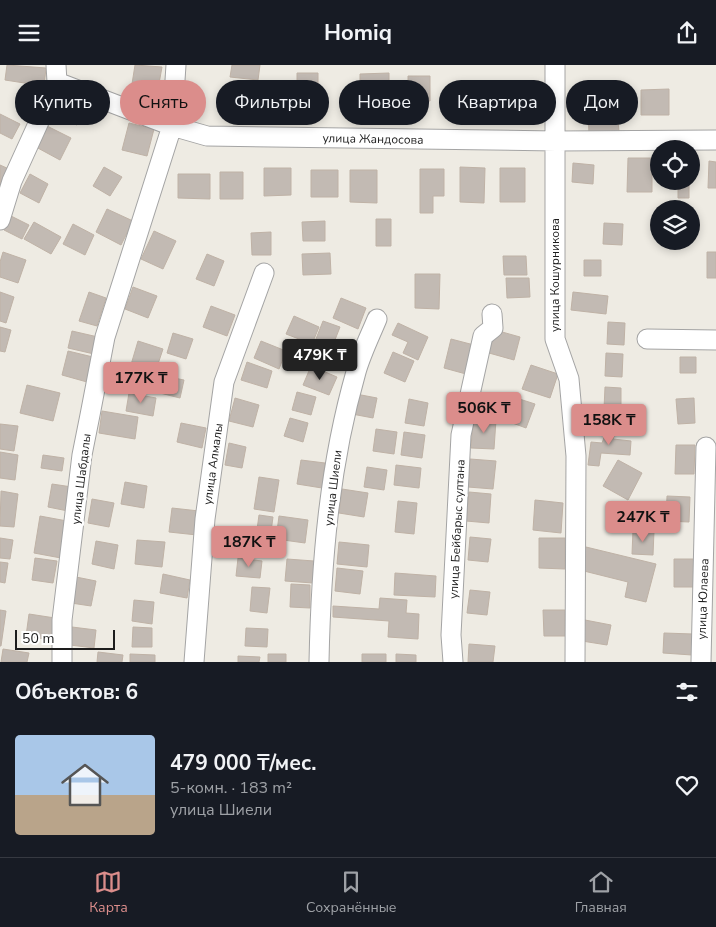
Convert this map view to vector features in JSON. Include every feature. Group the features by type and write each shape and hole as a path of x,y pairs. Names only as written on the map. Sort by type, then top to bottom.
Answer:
{"street":[{"name":"улица Шабдалы","path":"62,662 62,620 82,455 106,337 172,126 176,65"},
{"name":"улица Кошурникова","path":"555,65 555,339 570,379 576,456 575,662"},
{"name":"улица Жандосова","path":"57,74 172,126 207,136 556,141 716,140"},
{"path":"0,220 12,181 57,74"},
{"name":"улица Алмалы","path":"194,662 205,519 224,382 264,273"},
{"name":"улица Бейбарыс султана","path":"453,662 451,635 461,435 483,336 493,328 492,314"},
{"name":"улица Шиели","path":"319,662 320,591 333,468 356,370 377,319"},
{"path":"647,339 716,339"},
{"name":"улица Юлаева","path":"700,662 706,447"}],"building":[{"path":"7,65 46,68 45,80 15,80 15,82 5,80"},
{"path":"135,65 162,67 160,80 133,80"},
{"path":"232,65 260,65 258,80 230,77"},
{"path":"297,73 318,73 318,80 297,80"},
{"path":"389,73 389,80 360,80 360,74"},
{"path":"408,76 430,76 430,101 429,80 408,80"},
{"path":"669,89 669,115 641,115 641,90"},
{"path":"0,114 15,122 15,125 19,125 12,139 0,133"},
{"path":"128,125 154,129 147,156 122,150"},
{"path":"589,125 618,125 619,132 589,134"},
{"path":"47,126 71,138 60,160 36,147"},
{"path":"628,158 650,158 650,190 652,192 627,192"},
{"path":"709,161 716,162 716,188 708,188"},
{"path":"573,163 594,165 593,184 572,182"},
{"path":"0,165 9,169 0,189"},
{"path":"104,167 122,177 110,196 93,186"},
{"path":"460,167 485,168 484,203 460,202"},
{"path":"264,168 291,168 291,195 264,196"},
{"path":"500,168 525,168 525,202 500,202"},
{"path":"420,169 444,169 444,196 433,196 433,213 420,213"},
{"path":"311,170 338,170 338,197 311,197"},
{"path":"350,170 377,170 377,203 350,202"},
{"path":"220,172 243,172 243,199 220,199"},
{"path":"30,174 48,184 39,203 20,193"},
{"path":"178,174 210,174 210,199 178,198"},
{"path":"678,190 689,190 689,198 678,198"},
{"path":"107,209 133,221 121,245 96,232"},
{"path":"11,216 29,225 22,239 4,230"},
{"path":"376,219 391,219 391,246 376,246"},
{"path":"325,221 325,241 303,241 302,222"},
{"path":"34,222 61,237 51,254 24,239"},
{"path":"604,223 623,224 622,245 603,244"},
{"path":"73,224 94,235 85,255 63,244"},
{"path":"154,231 176,241 163,269 141,259"},
{"path":"271,232 271,255 252,255 251,233"},
{"path":"3,252 26,260 18,283 0,277 0,262"},
{"path":"707,252 716,252 716,278 707,278"},
{"path":"330,253 331,274 303,275 302,254"},
{"path":"207,254 224,261 214,286 196,279"},
{"path":"503,256 526,256 527,275 504,275"},
{"path":"584,260 601,260 601,276 584,276"},
{"path":"415,274 440,274 439,309 415,308"},
{"path":"506,278 529,278 530,297 507,298"},
{"path":"133,287 157,296 148,318 125,309"},
{"path":"0,292 14,297 6,323 0,321"},
{"path":"89,292 106,298 97,326 79,321"},
{"path":"573,292 608,296 606,314 571,310"},
{"path":"341,298 366,308 358,329 333,318"},
{"path":"211,306 235,315 227,336 203,327"},
{"path":"294,316 319,327 312,344 286,334"},
{"path":"323,321 340,327 331,350 314,344"},
{"path":"608,322 625,323 624,345 607,344"},
{"path":"398,323 428,337 418,360 403,353 408,342 392,335"},
{"path":"0,327 11,330 5,352 0,351"},
{"path":"495,330 520,337 514,360 489,353"},
{"path":"72,331 98,337 94,354 68,348"},
{"path":"173,333 193,339 186,359 167,353"},
{"path":"451,339 474,345 466,374 444,368"},
{"path":"138,341 163,349 154,376 130,368"},
{"path":"261,341 286,351 279,369 254,358"},
{"path":"68,351 93,357 87,382 62,375"},
{"path":"393,352 414,361 405,382 384,373"},
{"path":"606,353 623,354 622,377 605,376"},
{"path":"680,357 696,357 696,373 680,373"},
{"path":"247,362 272,371 267,388 241,380"},
{"path":"531,365 558,374 550,398 522,389"},
{"path":"311,366 337,377 329,395 303,385"},
{"path":"164,376 184,380 180,398 160,393"},
{"path":"27,385 60,393 53,421 20,413"},
{"path":"605,387 621,388 621,409 604,409"},
{"path":"297,392 316,397 311,415 292,410"},
{"path":"129,393 156,398 153,416 126,411"},
{"path":"356,394 377,398 373,418 352,414"},
{"path":"507,395 535,404 526,428 499,418"},
{"path":"235,398 259,405 253,427 229,421"},
{"path":"694,398 695,423 678,424 676,399"},
{"path":"409,399 428,403 424,426 405,423"},
{"path":"102,411 138,417 135,439 99,433"},
{"path":"290,418 308,423 303,442 284,436"},
{"path":"473,419 496,420 494,449 471,448"},
{"path":"610,422 618,426 613,439 631,441 630,455 601,453 599,466 588,465 591,442 602,443"},
{"path":"181,423 206,428 202,448 177,442"},
{"path":"0,424 18,426 14,451 0,449"},
{"path":"376,429 397,432 394,454 373,451"},
{"path":"404,432 425,435 422,458 401,455"},
{"path":"229,443 246,447 242,468 225,465"},
{"path":"676,445 695,445 694,474 675,474"},
{"path":"0,452 18,455 15,480 0,478"},
{"path":"43,455 64,458 62,471 41,468"},
{"path":"470,459 496,461 493,489 468,487"},
{"path":"301,460 325,463 322,488 297,484"},
{"path":"618,460 642,473 628,500 603,486"},
{"path":"396,465 421,468 419,488 394,485"},
{"path":"367,467 387,470 384,490 364,487"},
{"path":"259,477 279,480 274,512 254,509"},
{"path":"125,482 147,486 144,508 121,504"},
{"path":"52,484 72,487 68,511 48,507"},
{"path":"342,489 368,493 364,517 339,513"},
{"path":"1,491 18,494 14,527 0,526"},
{"path":"469,492 491,494 489,523 466,521"},
{"path":"667,496 690,497 689,522 666,521"},
{"path":"92,499 114,503 109,527 88,523"},
{"path":"535,500 563,503 561,533 533,530"},
{"path":"398,501 417,503 414,534 395,532"},
{"path":"172,508 199,511 197,535 169,532"},
{"path":"259,515 273,517 270,539 256,537"},
{"path":"40,516 67,521 61,558 34,553"},
{"path":"279,516 308,520 305,543 276,539"},
{"path":"633,530 654,531 653,555 632,554"},
{"path":"470,537 491,539 488,562 468,560"},
{"path":"0,538 13,540 10,559 0,558"},
{"path":"539,538 565,538 565,569 539,568"},
{"path":"137,540 165,542 162,567 135,564"},
{"path":"96,541 118,545 114,569 92,564"},
{"path":"339,542 369,545 367,567 337,564"},
{"path":"586,547 656,564 646,602 625,597 628,582 580,570"},
{"path":"35,558 57,561 53,583 32,580"},
{"path":"238,558 262,561 260,578 236,576"},
{"path":"287,559 314,561 313,583 285,581"},
{"path":"674,559 696,559 696,587 674,587"},
{"path":"0,562 8,563 5,583 0,582"},
{"path":"337,568 363,571 360,594 335,591"},
{"path":"395,573 436,576 435,597 394,595"},
{"path":"163,574 190,580 187,598 160,593"},
{"path":"76,577 96,581 91,606 71,603"},
{"path":"291,584 310,585 310,608 290,607"},
{"path":"252,587 270,588 267,613 250,611"},
{"path":"470,590 490,592 487,615 467,613"},
{"path":"380,598 407,600 406,613 419,614 418,639 388,637 389,621 333,617 333,606 379,609"},
{"path":"134,600 154,602 152,624 132,621"},
{"path":"0,610 6,611 1,646 0,646"},
{"path":"543,610 565,610 565,636 544,636"},
{"path":"29,614 55,618 51,640 26,636"},
{"path":"585,620 611,625 607,645 582,641"},
{"path":"72,627 96,630 94,648 70,645"},
{"path":"133,627 152,628 152,647 132,647"},
{"path":"246,628 268,629 267,647 245,646"},
{"path":"664,633 693,634 692,655 663,653"},
{"path":"469,644 495,646 493,662 468,662"},
{"path":"3,649 29,653 27,662 1,662"},
{"path":"98,652 123,655 122,662 97,662"},
{"path":"130,654 155,655 155,662 130,662"},
{"path":"268,654 286,654 286,662 268,662"},
{"path":"362,654 386,654 386,662 362,662"},
{"path":"396,654 416,655 416,662 396,662"},
{"path":"238,656 260,657 259,662 238,662"}]}
